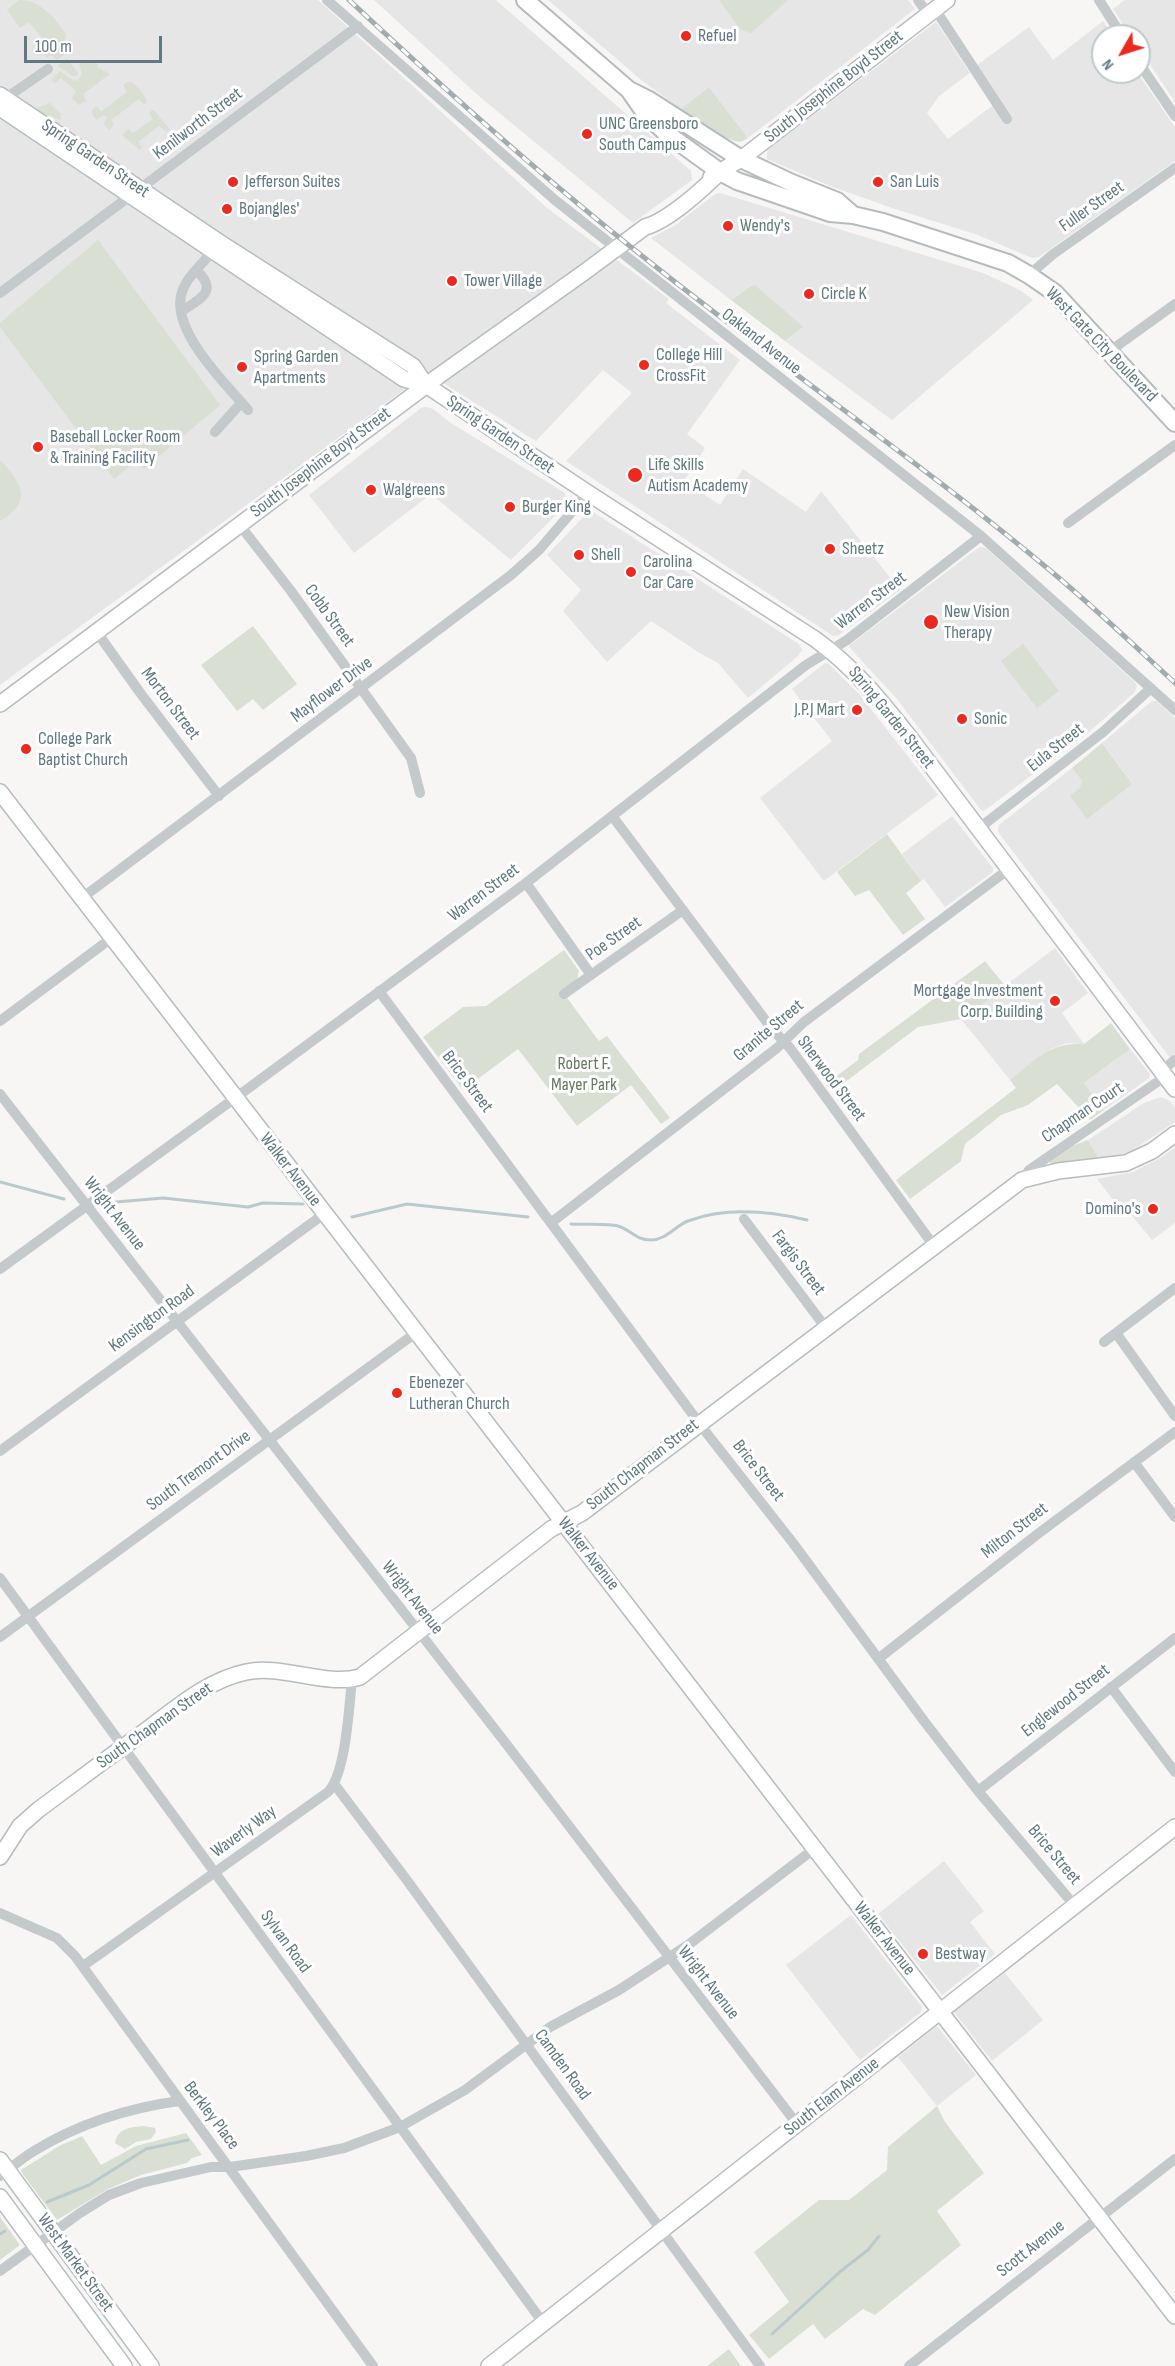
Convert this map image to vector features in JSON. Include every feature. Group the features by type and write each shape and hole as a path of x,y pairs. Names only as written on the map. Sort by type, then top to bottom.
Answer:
{"main road":[{"name":"West Gate City Boulevard","path":"525,0 629,90 741,159 837,201 853,215"},
{"name":"West Gate City Boulevard","path":"629,90 645,113 666,133 720,172 737,181 830,213 853,215 883,222 1008,263 1029,275 1055,293 1175,423"}],"street":[{"name":"Oakland Avenue","path":"327,0 550,196 981,537 1175,710"},
{"path":"918,0 937,8 1007,119"},
{"path":"1099,0 1114,24"},
{"name":"South Josephine Boyd Street","path":"0,704 426,385 616,249 645,227 649,219 688,190 741,159 937,8"},
{"name":"Kenilworth Street","path":"0,292 358,26"},
{"path":"1,101 48,69"},
{"path":"1151,81 1175,116"},
{"name":"Spring Garden Street","path":"1,101 216,247 413,366 426,385 588,494 831,650 871,689 1167,1079"},
{"name":"Fuller Street","path":"1029,275 1052,255 1175,168"},
{"path":"215,432 244,407 199,352 186,325 181,296 196,270 216,247"},
{"path":"182,311 204,295 208,289 207,281 196,270"},
{"path":"1110,351 1175,304"},
{"path":"1068,523 1175,445"},
{"name":"Mayflower Drive","path":"82,898 512,575 539,550 588,494"},
{"name":"Cobb Street","path":"239,524 291,591 411,758 420,793"},
{"name":"Warren Street","path":"0,1269 235,1099 526,883 806,665 870,624 981,537"},
{"name":"Morton Street","path":"96,631 219,796"},
{"name":"Eula Street","path":"978,828 1103,732 1151,688"},
{"name":"Walker Avenue","path":"0,792 1175,2316"},
{"name":"Sherwood Street","path":"613,817 783,1041 934,1246"},
{"name":"Granite Street","path":"552,1222 654,1144 804,1022 1009,868"},
{"path":"526,883 591,975"},
{"name":"Poe Street","path":"564,994 683,910"},
{"path":"0,1021 113,937"},
{"name":"Brice Street","path":"379,991 699,1422 793,1543 978,1791 1075,1906"},
{"name":"Chapman Court","path":"1022,1180 1029,1170 1167,1079 1175,1060"},
{"name":"Wright Avenue","path":"0,1094 268,1441 504,1741 797,2124"},
{"name":"South Chapman Street","path":"0,1857 20,1826 122,1747 210,1684 248,1671 352,1680 360,1677 563,1522 582,1513 699,1422 1022,1180 1058,1171 1126,1163 1142,1157 1175,1134"},
{"name":"Kensington Road","path":"0,1451 324,1214"},
{"name":"Fargis Street","path":"744,1219 826,1328"},
{"path":"1104,1342 1175,1288"},
{"name":"South Tremont Drive","path":"0,1637 417,1332"},
{"path":"1116,1333 1175,1416"},
{"name":"Milton Street","path":"878,1659 1039,1533 1175,1432"},
{"path":"1134,1462 1175,1517"},
{"name":"Sylvan Road","path":"0,1578 544,2324"},
{"name":"Englewood Street","path":"978,1791 1175,1638"},
{"path":"335,1785 352,1680"},
{"path":"1111,1687 1175,1772"},
{"name":"Waverly Way","path":"83,1966 335,1785"},
{"name":"Camden Road","path":"335,1785 760,2366"},
{"name":"South Elam Avenue","path":"489,2366 1175,1827"},
{"path":"0,2271 109,2195 141,2183 211,2167 230,2167 344,2148 400,2127 465,2090 550,2027 644,1975 667,1957 688,1946 814,1849"},
{"name":"Berkley Place","path":"0,1913 57,1938 83,1966 374,2366"},
{"path":"3,2169 31,2152 91,2122 139,2108 179,2101"},
{"name":"Scott Avenue","path":"909,2366 1175,2159"},
{"name":"West Market Street","path":"3,2169 151,2366"},
{"name":"West Market Street","path":"0,2197 124,2366"}],"shaded area":[{"path":"0,0 318,0 547,208 669,299 666,303 740,360 687,434 705,448 684,481 720,505 743,469 806,512 821,491 900,590 839,635 833,636 566,461 632,393 603,370 536,441 427,373 0,685"},
{"name":"UNC Greensboro South Campus","path":"374,0 496,0 691,171 692,180 633,223 480,97"},
{"path":"548,0 908,0 915,9 748,138 709,87 681,109 640,79"},
{"path":"1125,0 1175,0 1175,102 1151,66 1151,24 1123,24 1113,9"},
{"path":"936,22 970,73 939,96 927,113 948,139 1000,100 977,65 1029,27 1053,60 1091,30 1091,84 1145,84 1175,127 1175,161 1039,257 1032,258 978,235 830,186 767,159 767,150"},
{"path":"720,193 983,273 1020,290 1033,300 892,420 785,341 802,328 754,284 731,300 651,238 674,226 715,194"},
{"path":"421,408 433,409 451,423 565,493 566,505 511,560 431,494 354,553 309,495"},
{"path":"590,510 799,644 802,650 798,656 748,698 718,663 651,621 607,662 563,611 581,590 547,555"},
{"path":"982,547 986,548 1137,686 1135,692 1090,731 984,811 897,699 850,648 850,645"},
{"path":"825,663 829,664 860,695 938,795 824,881 760,798 832,741 792,689"},
{"path":"1152,701 1157,701 1175,718 1175,1054 1170,1058 998,832 999,825 1072,768 1082,781 1079,789 1123,771 1102,743"},
{"path":"952,816 993,868 993,872 945,907 924,879 921,881 902,854"},
{"path":"1055,948 1088,993 1062,1013 1084,1044 1067,1043 1051,1049 1010,1080 961,1019"},
{"path":"1130,1049 1150,1074 1149,1078 1104,1110 1084,1083"},
{"path":"1161,1097 1170,1101 1175,1108 1175,1122 1133,1150 1099,1159 1088,1140 1144,1103"},
{"path":"1175,1147 1175,1223 1152,1240 1128,1211 1123,1213 1097,1179 1133,1172 1162,1157"},
{"path":"944,1861 984,1911 970,1922 995,1954 942,1995 878,1914"},
{"path":"851,1915 922,2007 921,2012 860,2060 786,1965"},
{"path":"1005,1973 1043,2020 992,2061 954,2012"},
{"path":"937,2026 976,2075 937,2106 898,2057"}],"green space":[{"path":"19,0 40,6 57,22 66,34 60,46 64,55 57,60 51,55 47,58 42,51 48,45 29,22 20,28 7,10"},
{"path":"719,0 788,0 751,33 741,30"},
{"path":"67,58 78,73 77,76 72,76 58,66"},
{"path":"83,61 98,64 97,67 110,74 83,94 86,101 79,105 72,98 76,91 61,78 55,83 51,80 60,71 74,81 78,80 82,74 79,65"},
{"path":"127,82 139,88 147,103 144,104 139,99 111,120 114,125 109,130 104,123 108,118 103,115 97,120 92,110 97,106 101,112 127,92 123,85"},
{"path":"709,87 748,138 739,142 728,138 681,109"},
{"path":"50,103 61,114 60,120 40,112 37,108"},
{"path":"152,110 170,130 167,132 159,126 138,142 142,148 140,150 122,135 128,129 133,133 153,119 149,113"},
{"path":"98,240 220,405 144,469 136,461 114,479 0,327 0,323"},
{"path":"754,284 803,327 785,341 731,300"},
{"path":"0,460 14,476 21,492 17,507 0,521"},
{"path":"253,626 297,684 263,710 253,699 237,711 201,665"},
{"path":"1023,644 1059,691 1037,708 1001,661"},
{"path":"1102,743 1132,784 1087,819 1070,796 1079,789 1082,781 1072,768"},
{"path":"887,834 921,881 906,893 925,919 903,935 869,890 855,896 837,872"},
{"name":"Robert F. Mayer Park","path":"564,950 579,971 577,980 562,991 599,1041 607,1036 670,1118 661,1124 631,1085 577,1126 518,1049 463,1090 423,1037 463,1007 486,1006"},
{"path":"985,961 1006,987 961,1019 918,1027 832,1092 826,1084 858,1060 859,1054"},
{"path":"1111,1023 1130,1049 1084,1083 1104,1110 1090,1120 1057,1084 1028,1105 1001,1115 965,1144 961,1161 910,1199 896,1180 1016,1088 1010,1080 1052,1049 1072,1044 1084,1044"},
{"path":"1088,1140 1099,1159 1051,1164 1049,1161 1072,1146"},
{"path":"937,2106 945,2122 984,2173 937,2211 961,2245 875,2315 863,2309 825,2339 813,2324 769,2359 749,2335 789,2302 754,2252 819,2200 849,2200 887,2170 888,2147"},
{"path":"144,2126 155,2128 156,2132 151,2139 136,2142 125,2149 115,2143 122,2131"},
{"path":"186,2133 202,2155 192,2158 187,2163 141,2175 108,2189 57,2220 21,2170 59,2146 82,2136 101,2165 136,2146"},
{"path":"0,2217 20,2245 0,2260"},
{"path":"729,2349 741,2366 707,2366"}],"waterway":[{"path":"0,1182 64,1199"},
{"path":"116,1202 163,1198 248,1207 263,1203 303,1204"},
{"path":"352,1217 407,1204 528,1217"},
{"path":"571,1224 614,1225 641,1238 651,1240 661,1238 688,1221 732,1212 778,1214 807,1220"},
{"path":"47,2202 89,2185 146,2149 188,2140"},
{"path":"0,2234 5,2231"},
{"path":"772,2334 842,2270 868,2250 879,2236"}],"railway":[{"path":"349,0 492,130 603,225 1008,536 1074,591 1175,683"}],"place":[{"name":"Refuel","path":"686,36"},
{"name":"UNC Greensboro South Campus","path":"587,134"},
{"name":"Jefferson Suites","path":"233,182"},
{"name":"San Luis","path":"878,182"},
{"name":"Bojangles'","path":"227,209"},
{"name":"Wendy's","path":"728,226"},
{"name":"Tower Village","path":"452,281"},
{"name":"Circle K","path":"809,294"},
{"name":"College Hill CrossFit","path":"644,365"},
{"name":"Spring Garden Apartments","path":"242,367"},
{"name":"Baseball Locker Room & Training Facility","path":"38,447"},
{"name":"Life Skills Autism Academy","path":"635,475"},
{"name":"Walgreens","path":"371,490"},
{"name":"Burger King","path":"510,507"},
{"name":"Sheetz","path":"830,549"},
{"name":"Shell","path":"579,555"},
{"name":"Carolina Car Care","path":"631,572"},
{"name":"New Vision Therapy","path":"931,622"},
{"name":"J.P.J Mart","path":"857,710"},
{"name":"Sonic","path":"962,719"},
{"name":"College Park Baptist Church","path":"26,749"},
{"name":"Mortgage Investment Corp. Building","path":"1055,1001"},
{"name":"Domino's","path":"1153,1209"},
{"name":"Ebenezer Lutheran Church","path":"397,1393"},
{"name":"Bestway","path":"923,1954"}]}
